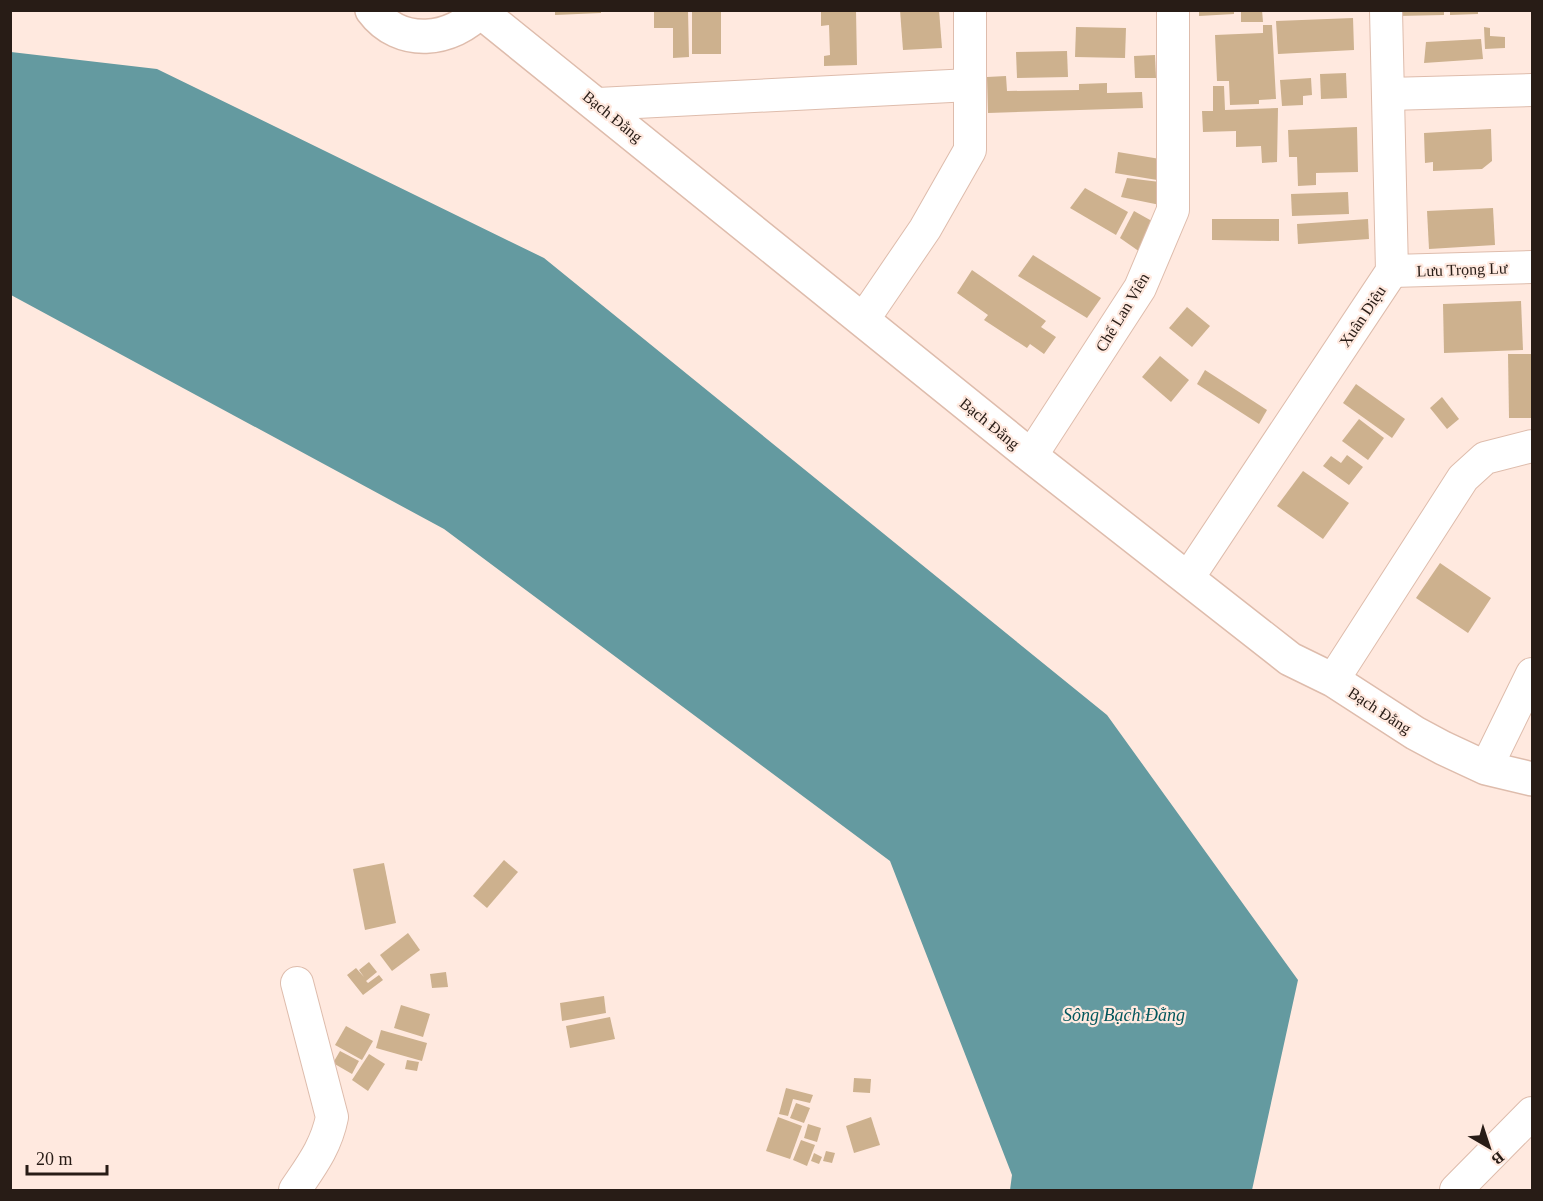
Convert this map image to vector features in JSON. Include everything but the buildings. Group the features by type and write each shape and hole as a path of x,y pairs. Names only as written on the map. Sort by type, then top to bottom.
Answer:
{"street":[{"path":"372,10 378,18 396,31 418,37 442,36 463,27 481,11"},
{"path":"863,320 925,229 970,150 969,10"},
{"name":"Chế Lan Viên","path":"1031,456 1140,288 1173,210 1173,10"},
{"name":"Xuân Diệu","path":"1188,578 1392,271 1386,10"},
{"name":"Bạch Đằng","path":"481,11 1031,456 1290,659 1333,680 1415,733 1486,768 1533,779"},
{"path":"598,104 970,85"},
{"path":"1388,94 1533,90"},
{"name":"Lưu Trọng Lư","path":"1392,271 1533,267"},
{"path":"1333,680 1463,478 1485,458 1533,446"},
{"path":"1486,768 1533,674"},
{"path":"295,1191 320,1154 328,1137 332,1117 297,983"},
{"path":"1456,1191 1533,1113"}],"water":[{"name":"Sông Bạch Đằng","path":"11,52 157,69 544,258 1107,715 1298,980 1252,1190 1010,1190 1012,1175 890,861 444,529 11,295"}]}
